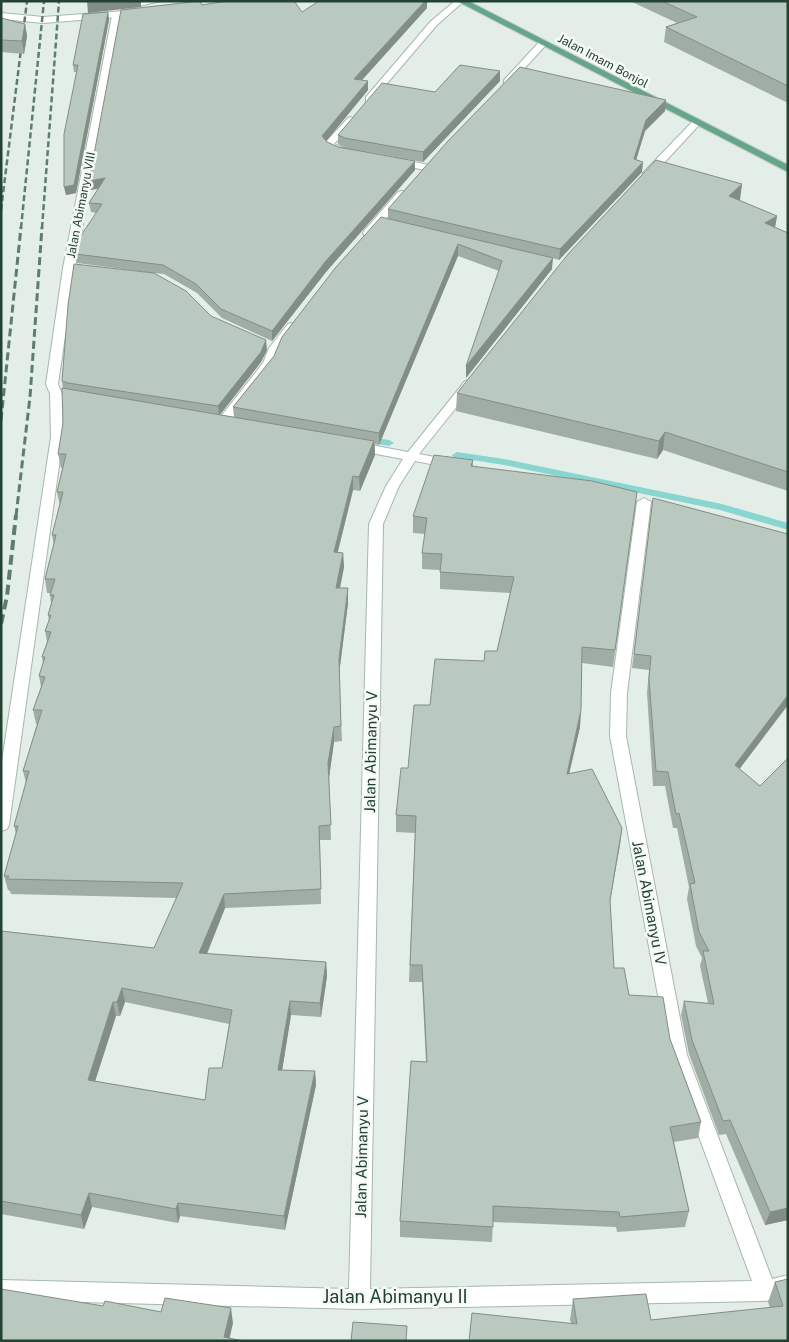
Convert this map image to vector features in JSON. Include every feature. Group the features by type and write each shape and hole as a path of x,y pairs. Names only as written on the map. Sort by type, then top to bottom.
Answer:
{"main road":[{"name":"Jalan Imam Bonjol","path":"460,1 788,169"}],"street":[{"path":"51,10 130,6 157,1"},
{"path":"360,155 334,149 329,144 434,24 460,1"},
{"path":"18,8 34,10"},
{"path":"1,16 43,20 116,16 166,8"},
{"name":"Jalan Abimanyu VIII","path":"1,825 62,396 52,384 74,269 116,16"},
{"path":"502,88 543,43"},
{"path":"636,186 696,123"},
{"path":"388,160 425,167"},
{"path":"360,242 382,223 406,189"},
{"path":"242,425 218,421 269,364 271,346 299,318"},
{"name":"Jalan Abimanyu V","path":"359,1298 376,524 381,506 412,456 476,375"},
{"path":"346,444 460,466"},
{"name":"Jalan Abimanyu IV","path":"644,502 618,693 618,736 678,1055 766,1291"},
{"name":"Jalan Abimanyu II","path":"1,1290 359,1298 766,1291 788,1285"}],"building":[{"path":"200,1 202,5 227,1 294,1 302,12 319,1 425,1 354,79 368,81 322,136 327,142 338,147 415,161 325,262 272,331 221,309 196,284 163,265 76,254 78,240 102,204 89,203 105,178 89,181 121,10"},
{"path":"662,1 788,1 788,86 666,27 697,17"},
{"path":"108,12 74,185 64,187 64,134 78,65 73,65 83,14"},
{"path":"1,18 25,24 22,41 1,40"},
{"path":"460,65 500,71 423,152 345,138 338,135 382,83 435,92"},
{"path":"520,67 666,100 646,120 634,159 643,162 560,249 388,209 448,141"},
{"path":"656,160 742,184 729,196 777,216 765,223 788,233 788,472 665,432 659,441 457,393 569,253"},
{"path":"381,217 553,258 466,366 502,261 458,244 379,433 233,407 274,356 282,337 336,267"},
{"path":"74,264 154,273 186,291 211,316 266,340 261,352 218,406 62,381 68,305"},
{"path":"62,388 374,441 359,477 353,476 334,552 343,553 336,588 348,588 339,659 341,726 334,727 328,763 331,825 319,826 321,889 224,894 199,953 326,962 320,1003 290,1001 278,1070 315,1071 284,1216 178,1203 176,1209 89,1193 81,1215 1,1201 1,931 154,948 183,883 7,879 9,876 4,876 18,826 14,826 29,771 23,771 42,710 33,710 45,677 39,676 45,657 42,657 51,632 45,631 51,615 48,615 54,595 50,595 55,579 45,579 56,535 52,535 63,492 57,492 66,454 58,454 63,423","holes":["122,988 232,1010 222,1068 209,1068 205,1100 88,1080 113,1002 117,1002"]},
{"path":"434,455 473,460 471,466 592,481 637,492 615,650 582,647 581,710 567,774 592,769 622,828 610,900 614,968 624,968 629,995 663,997 670,1039 701,1122 670,1127 689,1211 620,1217 619,1212 493,1206 493,1227 400,1221 411,1061 427,1062 422,965 410,965 416,816 396,815 401,768 408,768 414,705 430,705 435,659 484,661 485,651 497,651 514,577 440,572 442,554 422,553 427,518 413,516"},
{"path":"653,498 788,534 788,695 735,765 760,786 788,758 788,1208 770,1212 730,1120 723,1121 692,1040 684,1001 714,1004 703,951 709,951 699,932 690,884 695,883 679,813 676,814 668,772 656,771 649,679 651,656 634,654"},
{"path":"788,1279 788,1341 469,1341 472,1313 577,1324 573,1299 646,1294 651,1320 783,1306 775,1282"},
{"path":"1,1289 103,1306 105,1301 161,1312 165,1298 231,1308 224,1337 243,1341 1,1341"},
{"path":"353,1322 407,1326 406,1341 351,1341"}],"waterway":[{"path":"364,439 389,443"},
{"path":"457,455 504,462 722,507 788,527"}],"railway":[{"path":"1,210 27,1"},
{"path":"21,228 44,1"},
{"path":"42,228 59,1"},
{"path":"1,420 21,227"},
{"path":"16,516 30,397 42,227"},
{"path":"1,624 7,596 16,515"}]}
